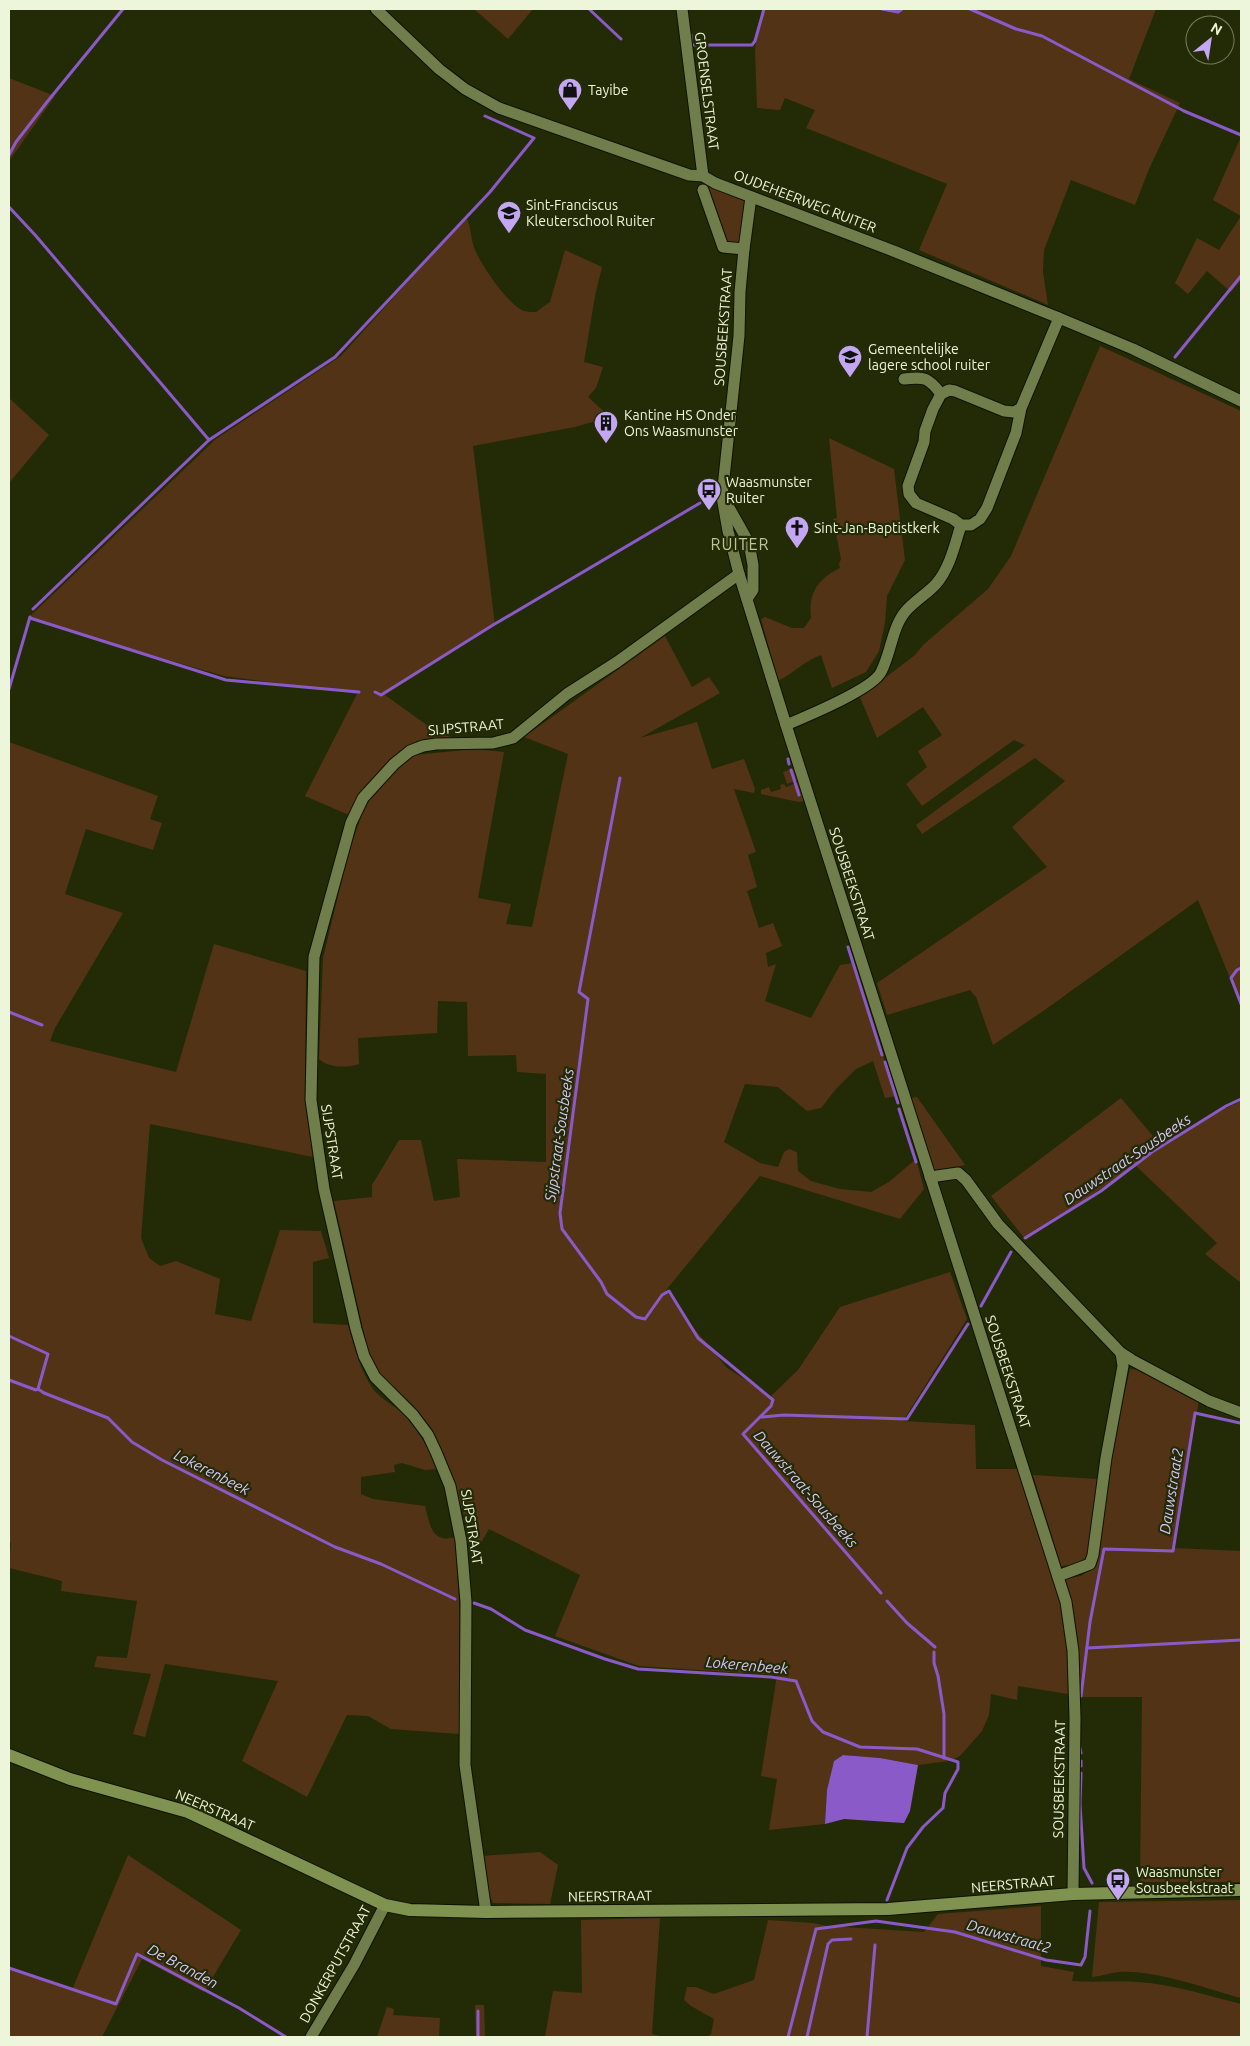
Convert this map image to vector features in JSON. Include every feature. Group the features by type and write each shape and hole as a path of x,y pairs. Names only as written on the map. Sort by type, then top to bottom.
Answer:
{"street":[{"name":"OUDEHEERWEG RUITER","path":"376,9 438,69 465,89 499,108 689,176 703,176 715,183 896,252 1059,318 1132,349 1241,400"},
{"name":"GROENSELSTRAAT","path":"682,9 703,176"},
{"name":"SOUSBEEKSTRAAT","path":"703,190 723,246 744,249"},
{"name":"SOUSBEEKSTRAAT","path":"751,197 740,292 740,336 722,497 746,599 1066,1602 1073,1651 1075,1718 1073,1894"},
{"path":"1021,408 1014,412 1004,411 955,391 949,390 941,394 925,431 924,442 908,486 909,494 916,503 953,519 961,525 971,525 980,519 987,508 1016,433 1021,408 1059,318"},
{"path":"904,379 922,377 934,385 941,394"},
{"path":"722,497 750,542 753,565 753,590 746,599"},
{"path":"786,725 815,713 866,686 880,674 904,612 940,579 947,567 961,525"},
{"name":"SIJPSTRAAT","path":"486,1912 465,1765 466,1602 461,1541 450,1486 428,1435 413,1415 375,1377 364,1356 356,1329 324,1189 311,1100 314,957 351,823 363,798 394,764 410,751 423,746 492,742 513,738 567,694 617,662 739,574"},
{"path":"930,1177 958,1173 966,1180 998,1224 1121,1353 1209,1401 1241,1414"},
{"path":"1058,1576 1090,1564 1093,1555 1104,1467 1123,1366 1121,1353"},
{"name":"NEERSTRAAT","path":"9,1755 70,1779 188,1812 386,1906 410,1910 486,1912 888,1909 1073,1894 1241,1890"},
{"name":"DONKERPUTSTRAAT","path":"311,2037 354,1965 386,1906"}],"shaded area":[{"path":"474,9 533,9 508,39"},
{"path":"762,9 1156,9 1129,79 1180,103 1149,169 1135,205 1071,180 1044,250 1043,272 1048,305 919,250 947,184 806,128 815,110 785,98 780,110 757,108 755,49"},
{"path":"9,78 55,96 9,161"},
{"path":"1241,140 1241,216 1213,200"},
{"path":"706,184 740,196 745,202 740,243 734,245 725,240"},
{"path":"1241,216 1241,280 1231,292 1207,271 1188,294 1175,283 1197,238 1219,250"},
{"path":"466,217 475,250 483,265 503,293 524,311 536,312 550,302 565,250 602,267 584,362 603,367 596,388 588,397 610,417 575,427 473,446 495,625 385,695 435,731 453,738 417,741 403,749 380,770 360,794 349,815 305,796 357,694 224,676 27,619 216,439 341,356"},
{"path":"1100,346 1241,411 1241,1005 1198,900 993,1045 976,997 970,990 887,1015 877,983 1047,867 1012,827 1065,781 1035,758 922,834 916,825 1025,745 1014,740 922,806 906,784 927,767 918,751 942,735 923,707 877,738 860,697 915,655 923,645 988,589 1011,556"},
{"path":"9,398 49,435 9,483"},
{"path":"829,438 894,469 905,560 887,596 885,623 879,651 866,672 832,688 821,655 809,660 778,681 761,619 765,617 792,628 804,628 811,618 811,601 816,588 832,572 840,568 841,559 833,519 837,518"},
{"path":"665,636 692,687 709,677 720,693 640,738 697,722 712,769 744,759 755,789 754,793 734,789 756,852 748,855 757,887 747,891 759,928 773,923 782,946 766,953 768,967 776,964 765,1001 811,1018 840,965 853,963 896,1096 885,1098 873,1061 856,1069 836,1089 821,1108 807,1111 778,1087 745,1084 724,1142 760,1163 778,1167 784,1152 789,1149 797,1152 798,1171 811,1181 840,1189 871,1192 889,1182 916,1159 924,1189 900,1219 760,1176 666,1290 693,1327 727,1368 771,1396 798,1370 840,1307 950,1272 967,1319 903,1421 975,1425 976,1469 1018,1469 1062,1604 1068,1652 1068,1694 1018,1686 1017,1700 991,1694 989,1715 982,1731 960,1756 949,1761 918,1765 880,1758 843,1755 834,1761 827,1790 825,1824 769,1830 777,1779 761,1776 777,1675 639,1666 555,1636 580,1575 489,1529 479,1546 470,1534 446,1460 432,1429 413,1405 378,1372 369,1355 334,1201 372,1197 372,1185 399,1140 421,1140 434,1201 460,1197 457,1159 546,1162 546,1074 517,1072 516,1055 468,1056 467,1002 438,1001 437,1033 358,1038 359,1064 338,1066 328,1064 319,1059 323,958 349,851 361,817 371,797 402,763 415,755 474,749 504,752 478,898 511,904 506,924 532,927 568,754 524,737"},
{"path":"9,742 158,796 150,819 162,823 153,850 86,829 65,894 123,913 55,1028 50,1041 176,1072 214,944 306,971 305,1098 313,1157 150,1124 141,1238 149,1258 160,1266 176,1261 220,1279 215,1314 251,1321 280,1230 321,1231 329,1258 313,1262 313,1323 348,1325 360,1364 371,1386 412,1424 431,1454 437,1469 425,1470 402,1463 394,1465 395,1472 361,1477 361,1494 373,1499 425,1506 430,1526 436,1535 441,1538 455,1537 459,1603 459,1734 391,1729 368,1716 347,1715 307,1797 242,1761 278,1681 165,1664 145,1737 133,1734 151,1674 94,1667 97,1656 127,1658 137,1601 61,1591 62,1581 9,1568 11,1543 9,1541"},
{"path":"794,768 798,780 787,784 783,772"},
{"path":"799,782 804,801 799,802 761,794 761,790 769,787 771,792 781,789 780,785 784,784 786,787"},
{"path":"917,1097 965,1165 934,1171 911,1098"},
{"path":"1121,1098 1162,1147 1214,1114 1241,1101 1241,1283 1205,1254 1217,1243 1135,1165 1026,1240 991,1196"},
{"path":"1130,1369 1138,1370 1199,1400 1174,1548 1241,1551 1241,1882 1140,1882 1142,1697 1081,1697 1076,1637 1065,1579 1081,1576 1096,1566 1112,1450"},
{"path":"1033,1475 1097,1479 1089,1556 1084,1564 1061,1566"},
{"path":"843,1755 880,1758 918,1765 910,1811 904,1823 844,1819 825,1824 827,1790 834,1761"},
{"path":"540,1852 558,1865 550,1904 493,1903 487,1890 481,1856"},
{"path":"128,1855 241,1930 204,1992 142,1959 102,2037 9,2037 9,1968 72,1990"},
{"path":"1241,1900 1241,1998 1180,1980 1148,1974 1119,1972 1092,1977 1099,1902"},
{"path":"1041,1906 1041,1966 1074,1972 1072,1981 1151,1983 1241,2004 1241,2037 707,2037 711,2034 714,2019 684,2000 687,1987 696,1987 714,1994 754,1980 768,1920 924,1932 938,1914"},
{"path":"660,1918 652,2034 664,2037 545,2037 553,1991 582,1993 581,1920"},
{"path":"475,2005 484,2005 485,2037 476,2037"},
{"path":"387,2007 394,2009 393,2015 440,2018 439,2037 377,2037"}],"waterway":[{"path":"9,155 16,142 47,102 123,9"},
{"path":"589,9 621,39"},
{"path":"691,35 691,45 752,45 755,41 764,9"},
{"path":"882,9 898,12 902,9"},
{"path":"970,9 1016,29 1042,36 1184,111 1241,135"},
{"path":"209,440 335,357 490,192 534,138 485,116"},
{"path":"9,207 36,236 209,440 33,609"},
{"path":"1175,357 1241,276"},
{"path":"375,692 381,695 493,625 700,503"},
{"path":"9,689 30,617"},
{"path":"30,618 226,680 359,692"},
{"path":"788,759 789,764"},
{"path":"791,770 799,795"},
{"name":"Sijpstraat-Sousbeeks","path":"620,778 579,992 588,999 560,1213 562,1229 601,1282 607,1294 636,1317 645,1319 662,1295 669,1291 698,1338 773,1400 771,1406 743,1434 881,1593"},
{"path":"848,947 882,1055"},
{"name":"Dauwstraat-Sousbeeks","path":"1241,968 1231,978 1241,1004"},
{"path":"9,1012 42,1025"},
{"path":"885,1062 898,1103"},
{"name":"Dauwstraat-Sousbeeks","path":"1025,1238 1101,1191 1152,1152 1226,1106 1241,1099"},
{"path":"899,1109 916,1162"},
{"name":"Dauwstraat-Sousbeeks","path":"981,1306 1011,1252"},
{"name":"Dauwstraat-Sousbeeks","path":"762,1417 784,1415 907,1419 968,1324"},
{"name":"Lokerenbeek","path":"9,1336 48,1354 38,1389 44,1393 108,1418 132,1442 162,1460 335,1547 381,1564 455,1599"},
{"path":"9,1380 36,1390 38,1389"},
{"name":"Dauwstraat2","path":"1081,1696 1090,1622 1104,1549 1173,1551 1195,1413 1240,1423"},
{"name":"Dauwstraat-Sousbeeks","path":"887,1601 907,1623 935,1647"},
{"name":"Lokerenbeek","path":"474,1603 491,1609 525,1630 638,1669 771,1677 796,1681 812,1721 823,1732 860,1747 917,1749 958,1762 958,1769 945,1793 943,1808 923,1827 907,1848 887,1900"},
{"path":"1087,1648 1241,1640"},
{"name":"Dauwstraat-Sousbeeks","path":"934,1652 934,1663 944,1714 944,1758"},
{"name":"Dauwstraat2","path":"1080,1748 1081,1753"},
{"name":"Dauwstraat2","path":"1081,1761 1081,1766"},
{"name":"Dauwstraat2","path":"1081,1773 1080,1804 1084,1868 1092,1883"},
{"name":"Dauwstraat2","path":"788,2037 816,1929 876,1921 955,1932 1046,1960 1081,1965 1085,1957 1090,1911"},
{"path":"807,2037 828,1944 832,1940 851,1939"},
{"name":"Lokerenbeek","path":"867,2037 875,1945"},
{"name":"De Branden","path":"9,1968 116,2004 137,1954 239,2008 286,2037"},
{"path":"478,2011 478,2037"}],"place":[{"name":"Tayibe","path":"570,111"},
{"name":"Sint-Franciscus Kleuterschool Ruiter","path":"509,234"},
{"name":"Gemeentelijke lagere school ruiter","path":"850,378"},
{"name":"Kantine HS Onder Ons Waasmunster","path":"606,444"},
{"name":"Waasmunster Ruiter","path":"709,511"},
{"name":"Sint-Jan-Baptistkerk","path":"797,549"},
{"name":"Waasmunster Sousbeekstraat","path":"1118,1901"}],"district":[{"name":"RUITER","path":"740,544"}]}
